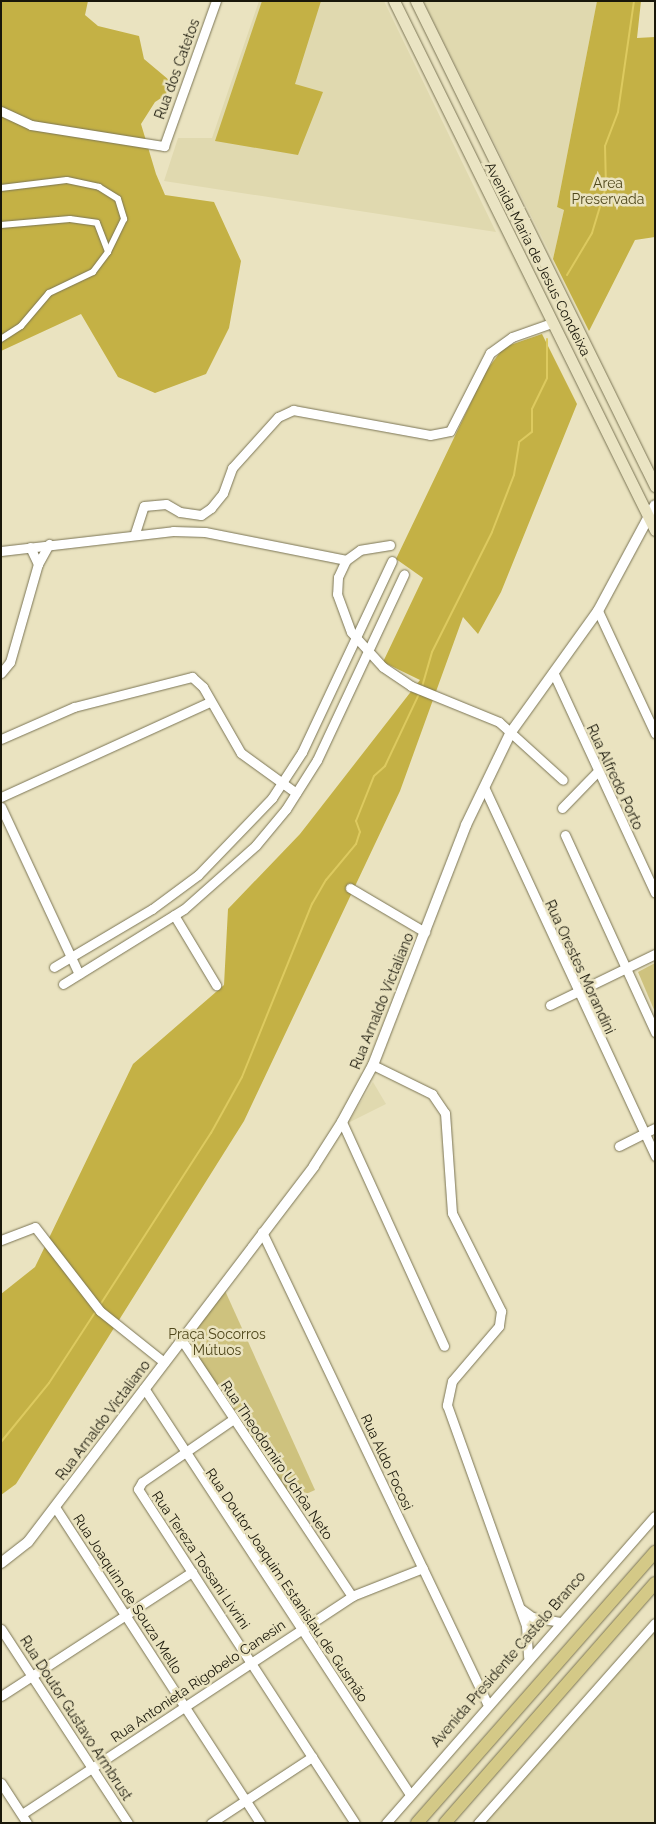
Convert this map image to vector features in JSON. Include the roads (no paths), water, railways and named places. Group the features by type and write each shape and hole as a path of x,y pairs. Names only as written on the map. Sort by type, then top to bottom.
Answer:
{"main road":[{"name":"Avenida Maria de Jesus Condeixa","path":"394,1 552,323 652,518 655,530"},
{"path":"399,1 435,74 446,108"},
{"path":"407,1 441,70 464,103"},
{"name":"Avenida Maria de Jesus Condeixa","path":"416,1 464,103 655,486"},
{"path":"582,381 598,374"},
{"path":"608,432 621,442 629,435"},
{"path":"417,1823 655,1552"},
{"path":"445,1823 655,1583"}],"street":[{"name":"Rua dos Catetos","path":"1,111 31,125 164,146 216,1"},
{"path":"1,188 67,180 99,187 118,199 124,219 108,252 93,272 49,293 21,326 1,339"},
{"path":"1,225 70,218 97,223 108,252"},
{"path":"135,533 144,506 166,504 180,512 201,515 211,508 223,493 232,468 278,417 293,410 430,435 450,431 490,353 512,337 552,323"},
{"name":"Rua Arnaldo Victaliano","path":"1,1563 22,1548 55,1507 262,1232 342,1122 374,1065 425,932 484,787 511,732 598,611 652,518 655,505"},
{"path":"1,551 135,533 205,532 346,560"},
{"path":"1,673 10,662 38,564 49,544"},
{"path":"390,545 360,550 346,560 337,594 342,617 355,637 367,653 410,686 499,722 563,780"},
{"path":"30,547 38,564"},
{"path":"54,967 152,910 198,875 282,784 302,752 392,561"},
{"path":"63,984 174,915 256,845 296,793 317,760 404,574"},
{"path":"598,611 655,733"},
{"name":"Rua Alfredo Porto","path":"553,672 596,773 655,893"},
{"path":"1,739 74,707 184,677 198,680 241,753 296,793"},
{"path":"1,797 210,702"},
{"path":"562,808 596,773"},
{"name":"Rua Orestes Morandini","path":"484,787 576,993 655,1156"},
{"path":"1,807 79,974"},
{"path":"565,835 655,1032"},
{"path":"350,888 425,932"},
{"path":"174,915 216,985"},
{"path":"550,1005 655,954"},
{"path":"374,1065 432,1094 445,1113 452,1213 501,1311 499,1326 452,1381 447,1406 520,1608 528,1657"},
{"path":"342,1122 444,1346"},
{"path":"619,1146 655,1128"},
{"path":"1,1240 35,1226 98,1308 164,1362"},
{"name":"Rua Aldo Focosi","path":"262,1232 487,1703"},
{"name":"Rua Theodomiro Uchôa Neto","path":"181,1339 232,1420 352,1596"},
{"name":"Rua Doutor Joaquim Estanislau de Gusmão","path":"144,1388 184,1453 299,1629 410,1794"},
{"path":"184,1453 232,1420"},
{"name":"Rua Tereza Tossani Livrini","path":"184,1453 138,1490 252,1662 355,1823"},
{"name":"Rua Joaquim de Souza Mello","path":"55,1507 260,1823"},
{"name":"Avenida Presidente Castelo Branco","path":"386,1823 487,1703 655,1516"},
{"name":"Rua Antonieta Rigobelo Canesin","path":"22,1814 185,1708 299,1629 352,1596 422,1568"},
{"path":"1,1696 192,1572"},
{"path":"520,1608 532,1617 560,1622"},
{"path":"478,1823 655,1623"},
{"name":"Rua Doutor Gustavo Armbrust","path":"1,1629 128,1823"},
{"path":"211,1823 312,1757"},
{"path":"1,1783 27,1823"}],"waterway":[{"path":"567,275 592,233 606,187 605,146 618,112 634,1"},
{"path":"422,687 432,652 492,532 514,475 519,442 532,432 532,409 547,378 547,339"},
{"path":"100,1305 211,1133 242,1077 312,904 326,880 356,844 360,832 356,821 374,776 385,766 419,694"},
{"path":"1,1442 49,1383 96,1311"}],"park label":[{"name":"Area Preservada","path":"608,192"},
{"name":"Praça Socorros Mútuos","path":"217,1342"}]}
